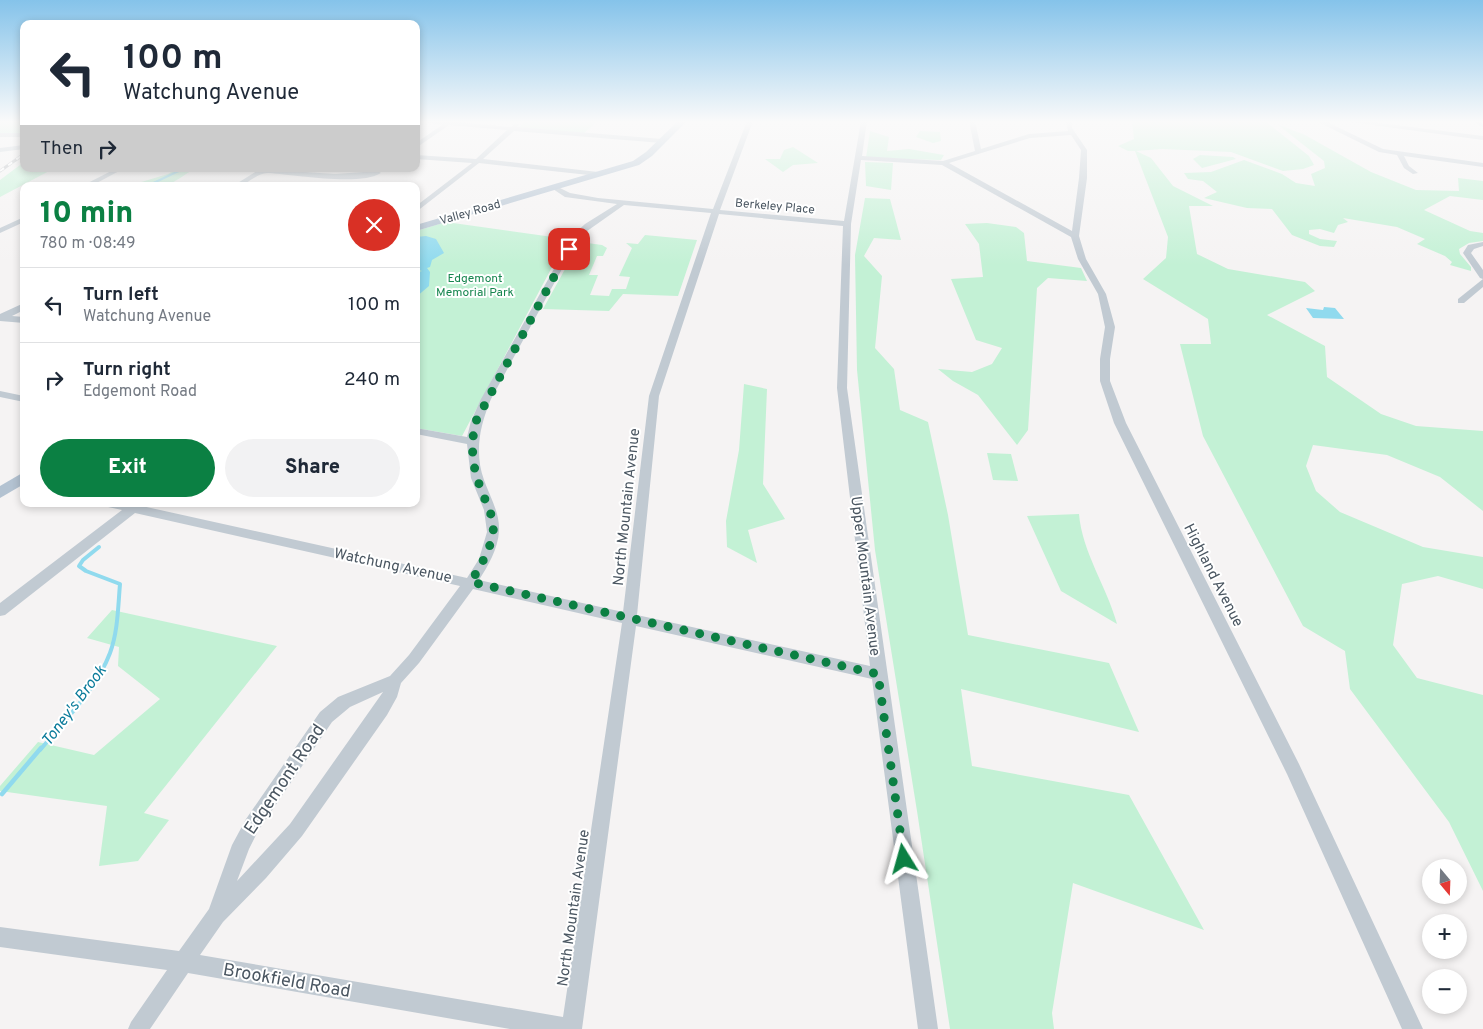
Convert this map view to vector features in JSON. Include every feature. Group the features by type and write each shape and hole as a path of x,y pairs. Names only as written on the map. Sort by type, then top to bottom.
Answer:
{"main road":[{"name":"Valley Road","path":"420,227 615,169"}],"street":[{"path":"420,203 468,169"},
{"path":"548,169 598,174"},
{"name":"North Mountain Avenue","path":"572,1028 630,618 654,396 702,248 733,169"},
{"name":"Upper Mountain Avenue","path":"856,169 846,224 842,388 878,674 928,1029"},
{"path":"954,169 1075,236"},
{"name":"Highland Avenue","path":"1083,169 1075,236 1082,259 1102,294 1110,328 1105,359 1106,381 1120,423 1293,769 1413,1029"},
{"path":"1409,169 1415,173"},
{"path":"94,182 114,172"},
{"path":"244,182 262,172"},
{"path":"282,172 363,181 379,172"},
{"name":"Berkeley Place","path":"554,187 573,196 622,203 846,224"},
{"name":"Edgemont Road","path":"138,1029 216,915 260,872 318,802 381,710 389,697 395,680 414,659 471,582 485,558 493,532 490,510 474,466 472,441 476,421 577,235 584,228 614,211 622,203"},
{"path":"0,231 20,221"},
{"path":"1483,244 1470,247 1467,253 1483,276"},
{"path":"1461,302 1483,282"},
{"path":"1,317 20,308"},
{"path":"1,317 20,319"},
{"path":"0,394 20,398"},
{"path":"420,432 472,441"},
{"name":"Watchung Avenue","path":"128,507 878,674"},
{"path":"0,611 133,508"},
{"name":"Edgemont Road","path":"216,915 240,845 326,717 344,702 395,680"},
{"name":"Brookfield Road","path":"0,937 184,962 572,1028"}],"green space":[{"path":"15,169 20,169 20,172 47,172 28,182 20,182 20,186 0,197 0,180"},
{"path":"865,169 893,169 891,190 866,186"},
{"path":"1142,169 1160,169 1173,186 1213,206 1189,206 1197,254 1228,269 1305,282 1315,291 1267,315 1325,346 1327,377 1381,414 1416,426 1483,431 1483,511 1440,477 1387,455 1313,445 1306,466 1316,491 1340,512 1423,547 1483,557 1483,589 1438,576 1402,584 1393,645 1417,678 1483,695 1483,891 1449,822 1350,689 1345,651 1303,626 1203,436 1180,344 1211,344 1208,319 1143,279 1166,258 1168,237"},
{"path":"1219,169 1268,169 1282,174 1296,183 1315,186 1311,174 1323,169 1366,169 1416,190 1459,191 1458,178 1483,181 1483,200 1450,196 1424,210 1470,231 1483,233 1483,241 1469,243 1459,249 1460,254 1471,267 1471,271 1450,265 1452,262 1445,256 1417,244 1425,239 1397,227 1343,218 1348,222 1338,225 1334,233 1320,229 1309,230 1309,234 1320,239 1337,241 1334,247 1320,246 1292,235 1272,209 1247,208 1204,198 1217,192 1203,181 1188,179 1184,173 1211,172"},
{"path":"1278,169 1303,169 1283,171"},
{"path":"171,172 189,172 172,182 141,182"},
{"path":"865,198 890,199 901,240 874,238 864,256 882,276 875,348 894,369 900,410 928,422 948,515 968,635 1109,663 1139,732 961,689 972,766 1129,795 1204,930 1073,883 1052,1013 1054,1029 950,1029 875,550 857,370 855,255"},
{"name":"Edgemont Memorial Park","path":"446,222 567,239 462,436 420,429 420,230"},
{"path":"987,223 1016,227 1024,233 1027,261 1081,268 1087,281 1048,278 1037,288 1028,430 1017,445 978,395 953,381 938,369 972,372 992,364 1002,348 976,340 951,279 983,277 979,244 965,224"},
{"path":"645,235 697,240 678,296 623,294 609,311 543,309 580,242 602,245 607,248 603,256 597,256 589,275 598,275 590,295 609,296 612,289 626,289 630,277 619,276 632,248 626,243 638,244"},
{"path":"744,384 767,389 763,484 785,519 748,530 757,563 727,547 726,521 739,450"},
{"path":"987,453 1011,454 1018,481 993,480"},
{"path":"1079,514 1085,542 1117,624 1061,591 1027,516"},
{"path":"112,610 277,646 144,813 169,820 138,861 99,866 107,806 0,791 0,786 38,742 94,755 160,699 118,666 119,647 87,638"}],"water":[{"path":"420,237 436,239 444,253 432,260 430,267 427,268 430,272 429,286 420,294 420,272 422,271 420,270"},
{"path":"1324,307 1335,308 1344,319 1313,318 1306,308 1323,310"}],"waterway":[{"name":"Toney's Brook","path":"155,182 177,172"},
{"name":"Toney's Brook","path":"40,750 89,691 104,666 113,645 120,584 86,571 79,566 83,560 99,547"},
{"name":"Toney's Brook","path":"2,794 41,748"}],"route":[{"path":"569,249 486,399 476,421 472,441 474,466 490,510 493,532 485,558 471,582 878,674 904,859"}]}
